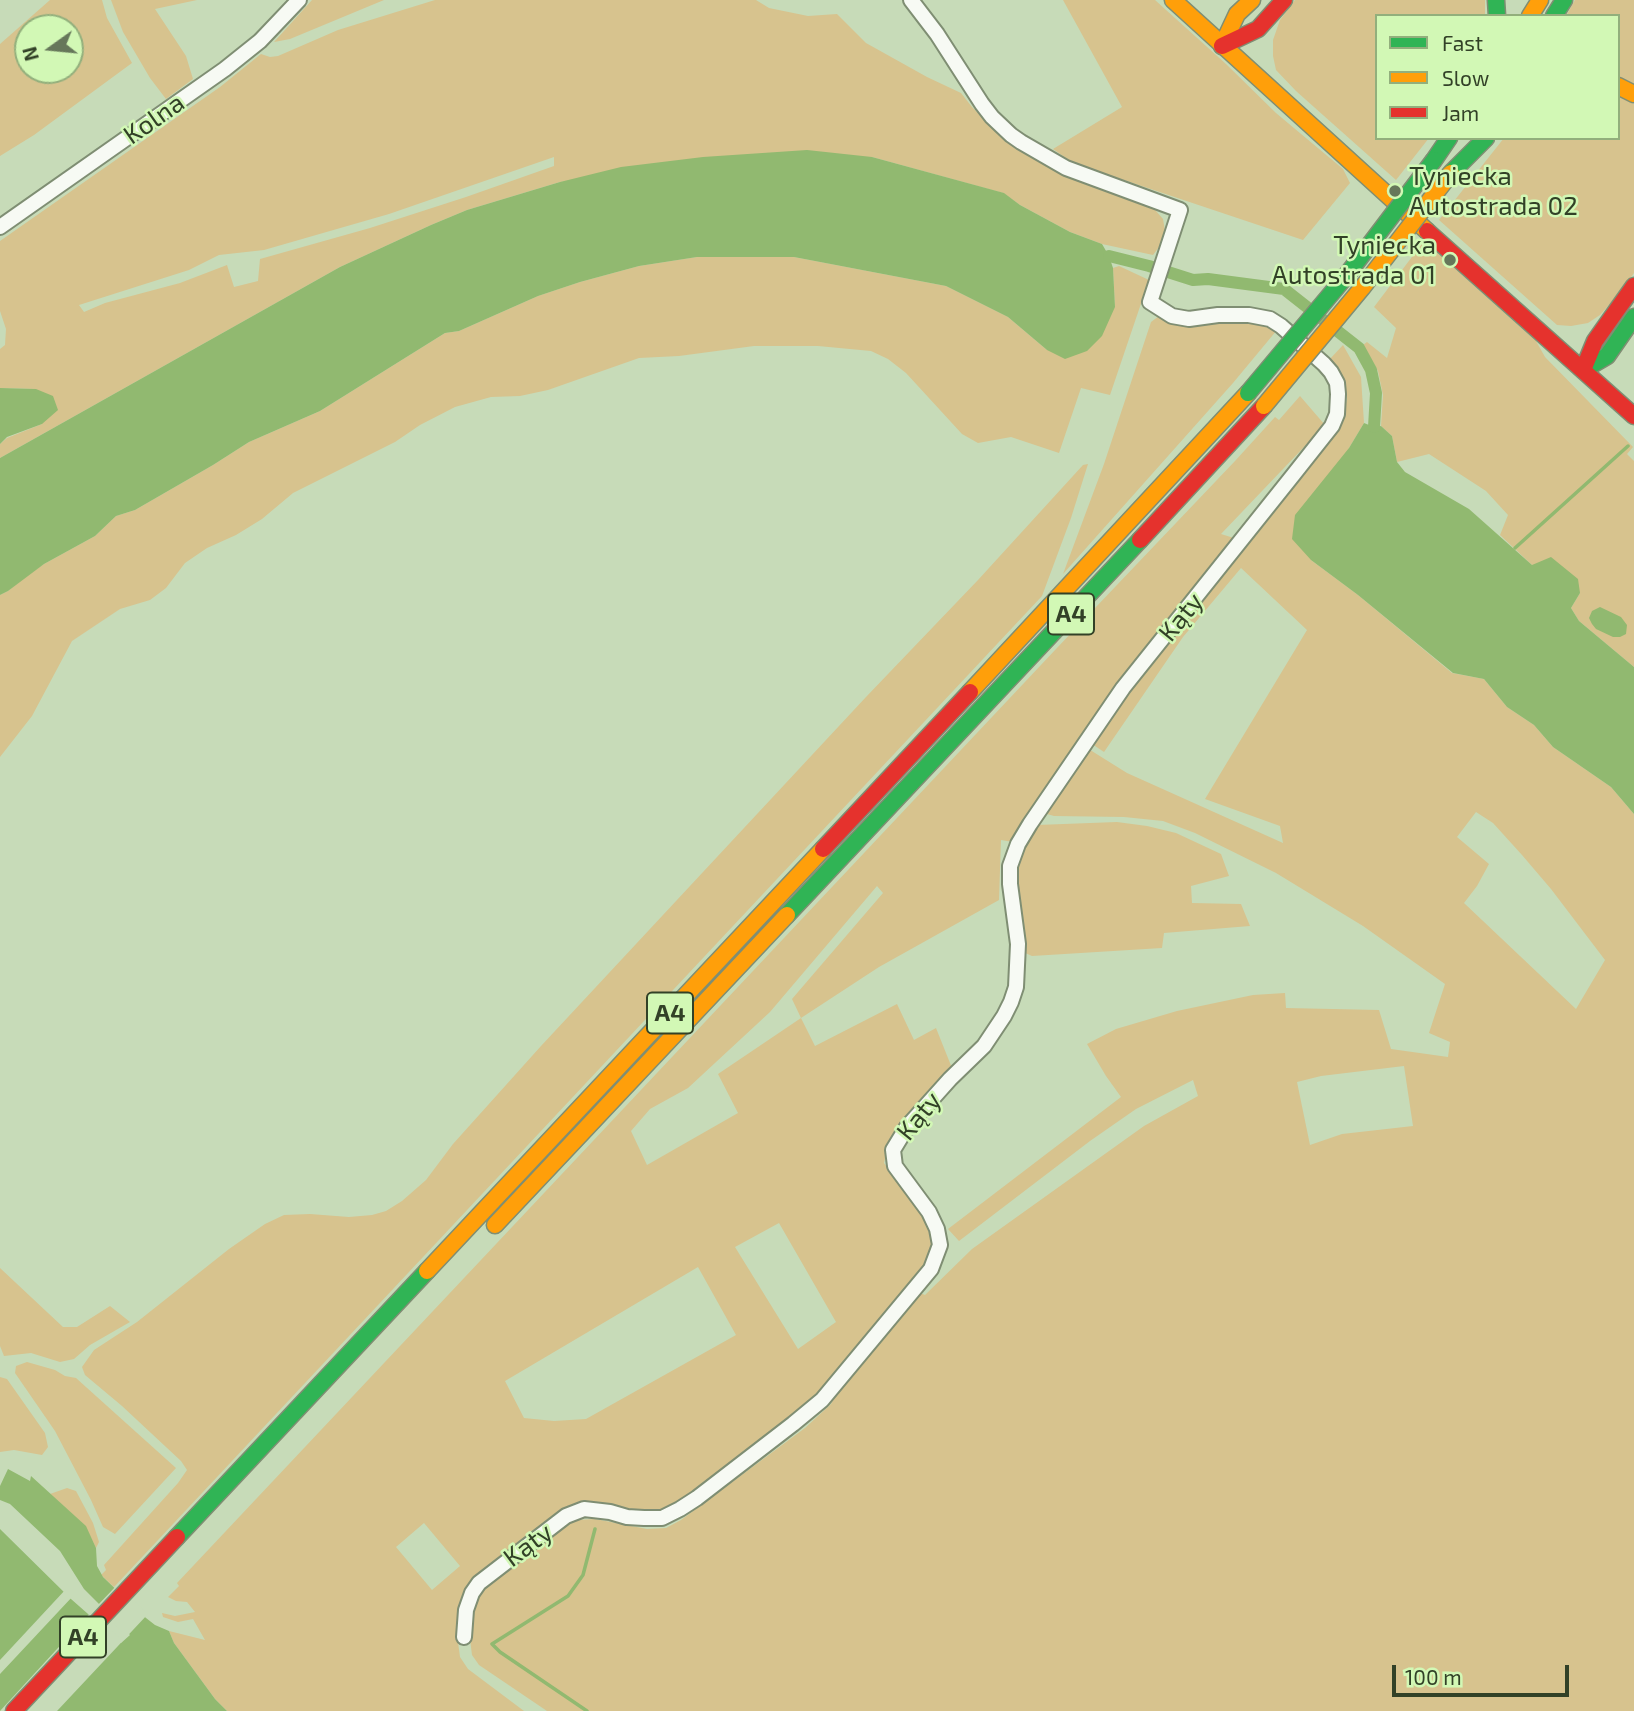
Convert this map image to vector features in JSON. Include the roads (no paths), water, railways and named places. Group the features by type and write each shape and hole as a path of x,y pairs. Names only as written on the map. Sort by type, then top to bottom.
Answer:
{"main road":[{"path":"1173,0 1634,416"},
{"path":"1222,46 1237,14 1252,0"},
{"path":"1222,46 1258,29 1284,0"},
{"name":"A4","path":"487,1234 1264,406 1363,288 1474,140"},
{"path":"1451,173 1484,140"},
{"name":"A4","path":"14,1711 1186,461 1248,393 1346,276 1443,146"},
{"path":"1583,370 1594,341 1634,286"},
{"path":"1583,370 1607,356 1634,317"}],"street":[{"name":"Kolna","path":"0,227 225,69 260,41 299,0"},
{"name":"Kąty","path":"464,1637 466,1610 479,1583 566,1516 584,1509 627,1517 662,1518 697,1498 793,1424 822,1400 931,1269 940,1245 937,1228 929,1212 895,1166 893,1150 906,1127 984,1046 1011,1002 1016,987 1018,943 1010,866 1018,844 1124,688 1332,426 1337,415 1338,394 1331,372 1282,326 1270,319 1249,314 1189,319 1172,316 1150,302 1180,210 1066,169 1011,135 982,104 937,34 911,0"}],"waterway":[{"path":"1109,256 1193,280 1208,279 1284,289 1359,348 1371,370 1376,393 1374,427"},
{"path":"1515,548 1628,446"},
{"path":"587,1711 492,1644 568,1596 583,1575 595,1529"}],"place":[{"name":"Tyniecka Autostrada 02","path":"1395,191"},
{"name":"Tyniecka Autostrada 01","path":"1450,260"}]}
